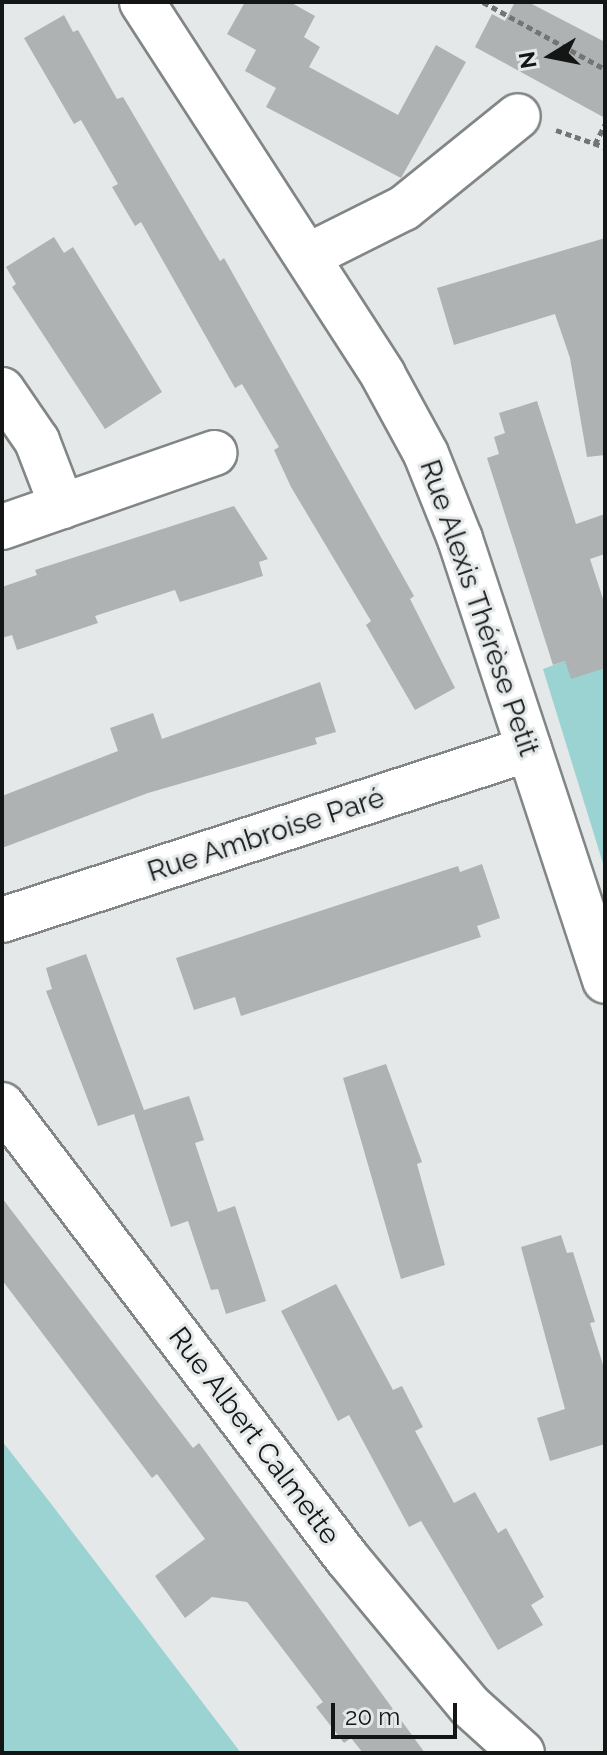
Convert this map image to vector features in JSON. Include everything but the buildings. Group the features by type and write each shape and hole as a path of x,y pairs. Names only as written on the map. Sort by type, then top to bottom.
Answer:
{"street":[{"name":"Rue Alexis Thérèse Petit","path":"142,2 308,256 399,403 437,479 605,981"},
{"path":"308,256 404,208 518,116"},
{"path":"2,390 37,441 62,506"},
{"path":"2,527 215,453"},
{"name":"Rue Ambroise Paré","path":"2,920 529,749"},
{"name":"Rue Albert Calmette","path":"2,1105 347,1558 470,1706 522,1753"}],"path":[{"path":"483,2 605,69"},
{"path":"595,144 605,124"}],"shaded area":[{"path":"565,661 605,668 605,870 543,669"},
{"path":"2,1441 52,1505 241,1753 2,1753"}]}
